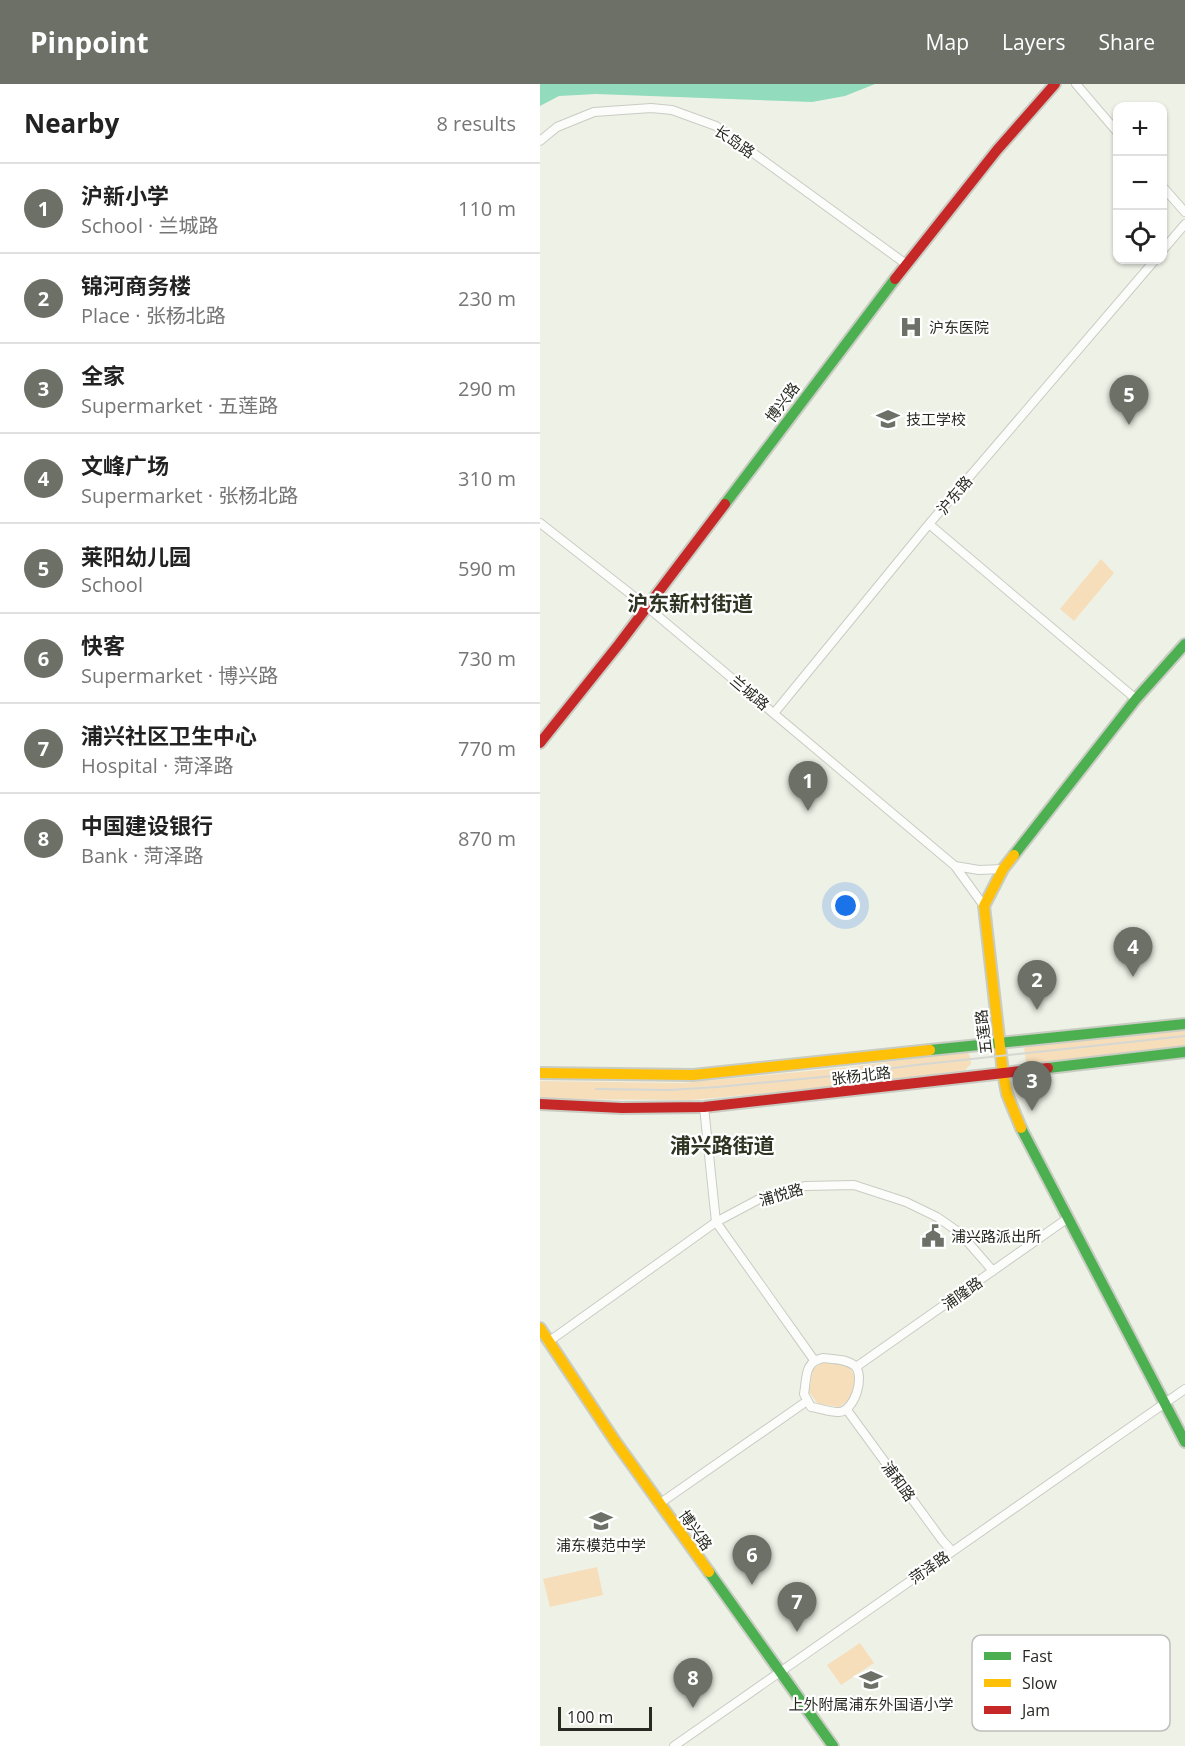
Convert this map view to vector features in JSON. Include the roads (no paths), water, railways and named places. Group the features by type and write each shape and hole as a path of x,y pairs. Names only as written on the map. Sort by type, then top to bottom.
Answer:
{"street":[{"name":"博兴路","path":"540,743 906,264 997,150 1055,84"},
{"path":"1076,84 1113,127"},
{"name":"长岛路","path":"540,141 557,127 594,112 642,108 672,110 716,126 906,264"},
{"path":"1167,192 1185,212"},
{"path":"1167,245 1185,225"},
{"name":"沪东路","path":"1136,699 929,524 1152,264"},
{"name":"兰城路","path":"540,523 775,712 955,866 984,906"},
{"path":"775,712 929,524"},
{"path":"984,906 1003,869 1136,699 1185,644"},
{"path":"955,866 979,870 1003,869"},
{"name":"五莲路","path":"984,906 999,1044 1007,1094 1018,1123 1185,1442"},
{"name":"张杨北路","path":"540,1073 693,1075 1185,1024"},
{"name":"张杨北路","path":"540,1104 622,1108 705,1107 1185,1052"},
{"path":"705,1107 716,1222 814,1360"},
{"name":"浦悦路","path":"548,1342 716,1222 763,1197 805,1186 854,1185 906,1202 937,1217 960,1233 993,1270"},
{"name":"浦隆路","path":"856,1367 1068,1218"},
{"name":"博兴路","path":"540,1328 660,1504 833,1746"},
{"path":"823,1358 848,1362 856,1367 859,1377 858,1386 854,1402 847,1410 838,1412 812,1407 807,1401 804,1394 809,1366 814,1360 823,1358"},
{"name":"菏泽路","path":"674,1746 1185,1389"},
{"path":"660,1504 807,1401"},
{"name":"浦和路","path":"847,1410 952,1551"}],"railway":[{"path":"596,1089 669,1090 718,1087 1185,1036"}],"place":[{"name":"沪东医院","path":"911,327"},
{"name":"技工学校","path":"888,419"},
{"name":"莱阳幼儿园","path":"1129,425"},
{"name":"沪新小学","path":"808,811"},
{"name":"文峰广场","path":"1133,977"},
{"name":"锦河商务楼","path":"1037,1010"},
{"name":"全家","path":"1032,1111"},
{"name":"浦兴路派出所","path":"933,1236"},
{"name":"浦东模范中学","path":"601,1521"},
{"name":"快客","path":"752,1585"},
{"name":"浦兴社区卫生中心","path":"797,1632"},
{"name":"上外附属浦东外国语小学","path":"871,1680"},
{"name":"中国建设银行","path":"693,1708"}],"district":[{"name":"沪东新村街道","path":"690,603"},
{"name":"浦兴路街道","path":"722,1145"}]}
